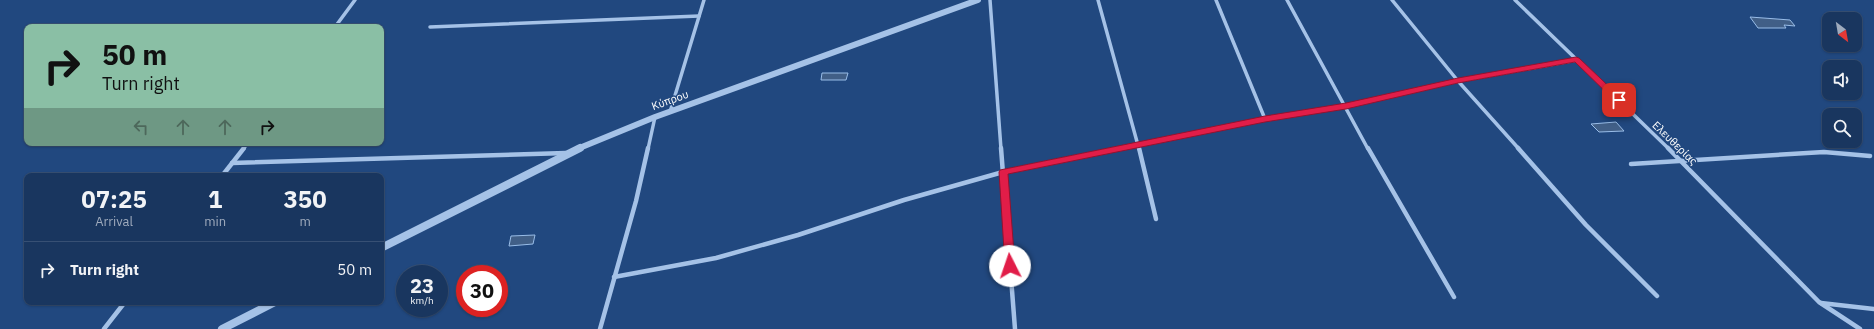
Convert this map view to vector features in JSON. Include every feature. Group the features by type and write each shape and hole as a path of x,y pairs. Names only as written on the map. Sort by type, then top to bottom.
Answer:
{"street":[{"path":"337,24 355,0"},
{"path":"670,112 704,0"},
{"name":"Κύπρου","path":"384,246 568,153 655,117 978,0"},
{"path":"990,0 1015,329"},
{"path":"1098,0 1138,144 1156,219"},
{"path":"1216,0 1265,119"},
{"path":"1287,0 1373,158 1454,298"},
{"path":"1392,0 1458,81 1586,225 1657,296"},
{"name":"Ελευθερίας","path":"1515,0 1682,162 1819,302 1860,329"},
{"path":"430,27 699,16"},
{"path":"614,277 716,258 798,235 904,200 1003,172 1138,144 1200,134 1265,119 1346,106 1458,81 1576,60"},
{"path":"600,329 636,201 655,117"},
{"path":"224,173 246,146"},
{"path":"1631,164 1824,152 1870,156"},
{"path":"232,163 568,153"},
{"path":"1819,302 1874,309"},
{"path":"104,329 123,305"},
{"path":"222,329 269,305"}],"water":[{"path":"1750,17 1790,20 1795,26 1784,25 1786,28 1758,28"},
{"path":"822,73 848,73 846,80 821,80"},
{"path":"1616,122 1624,131 1599,132 1591,124"},
{"path":"535,235 533,244 509,246 511,236"}],"route":[{"path":"1010,266 1003,172 1138,144 1200,134 1265,119 1346,106 1458,81 1576,60 1619,100"}]}
